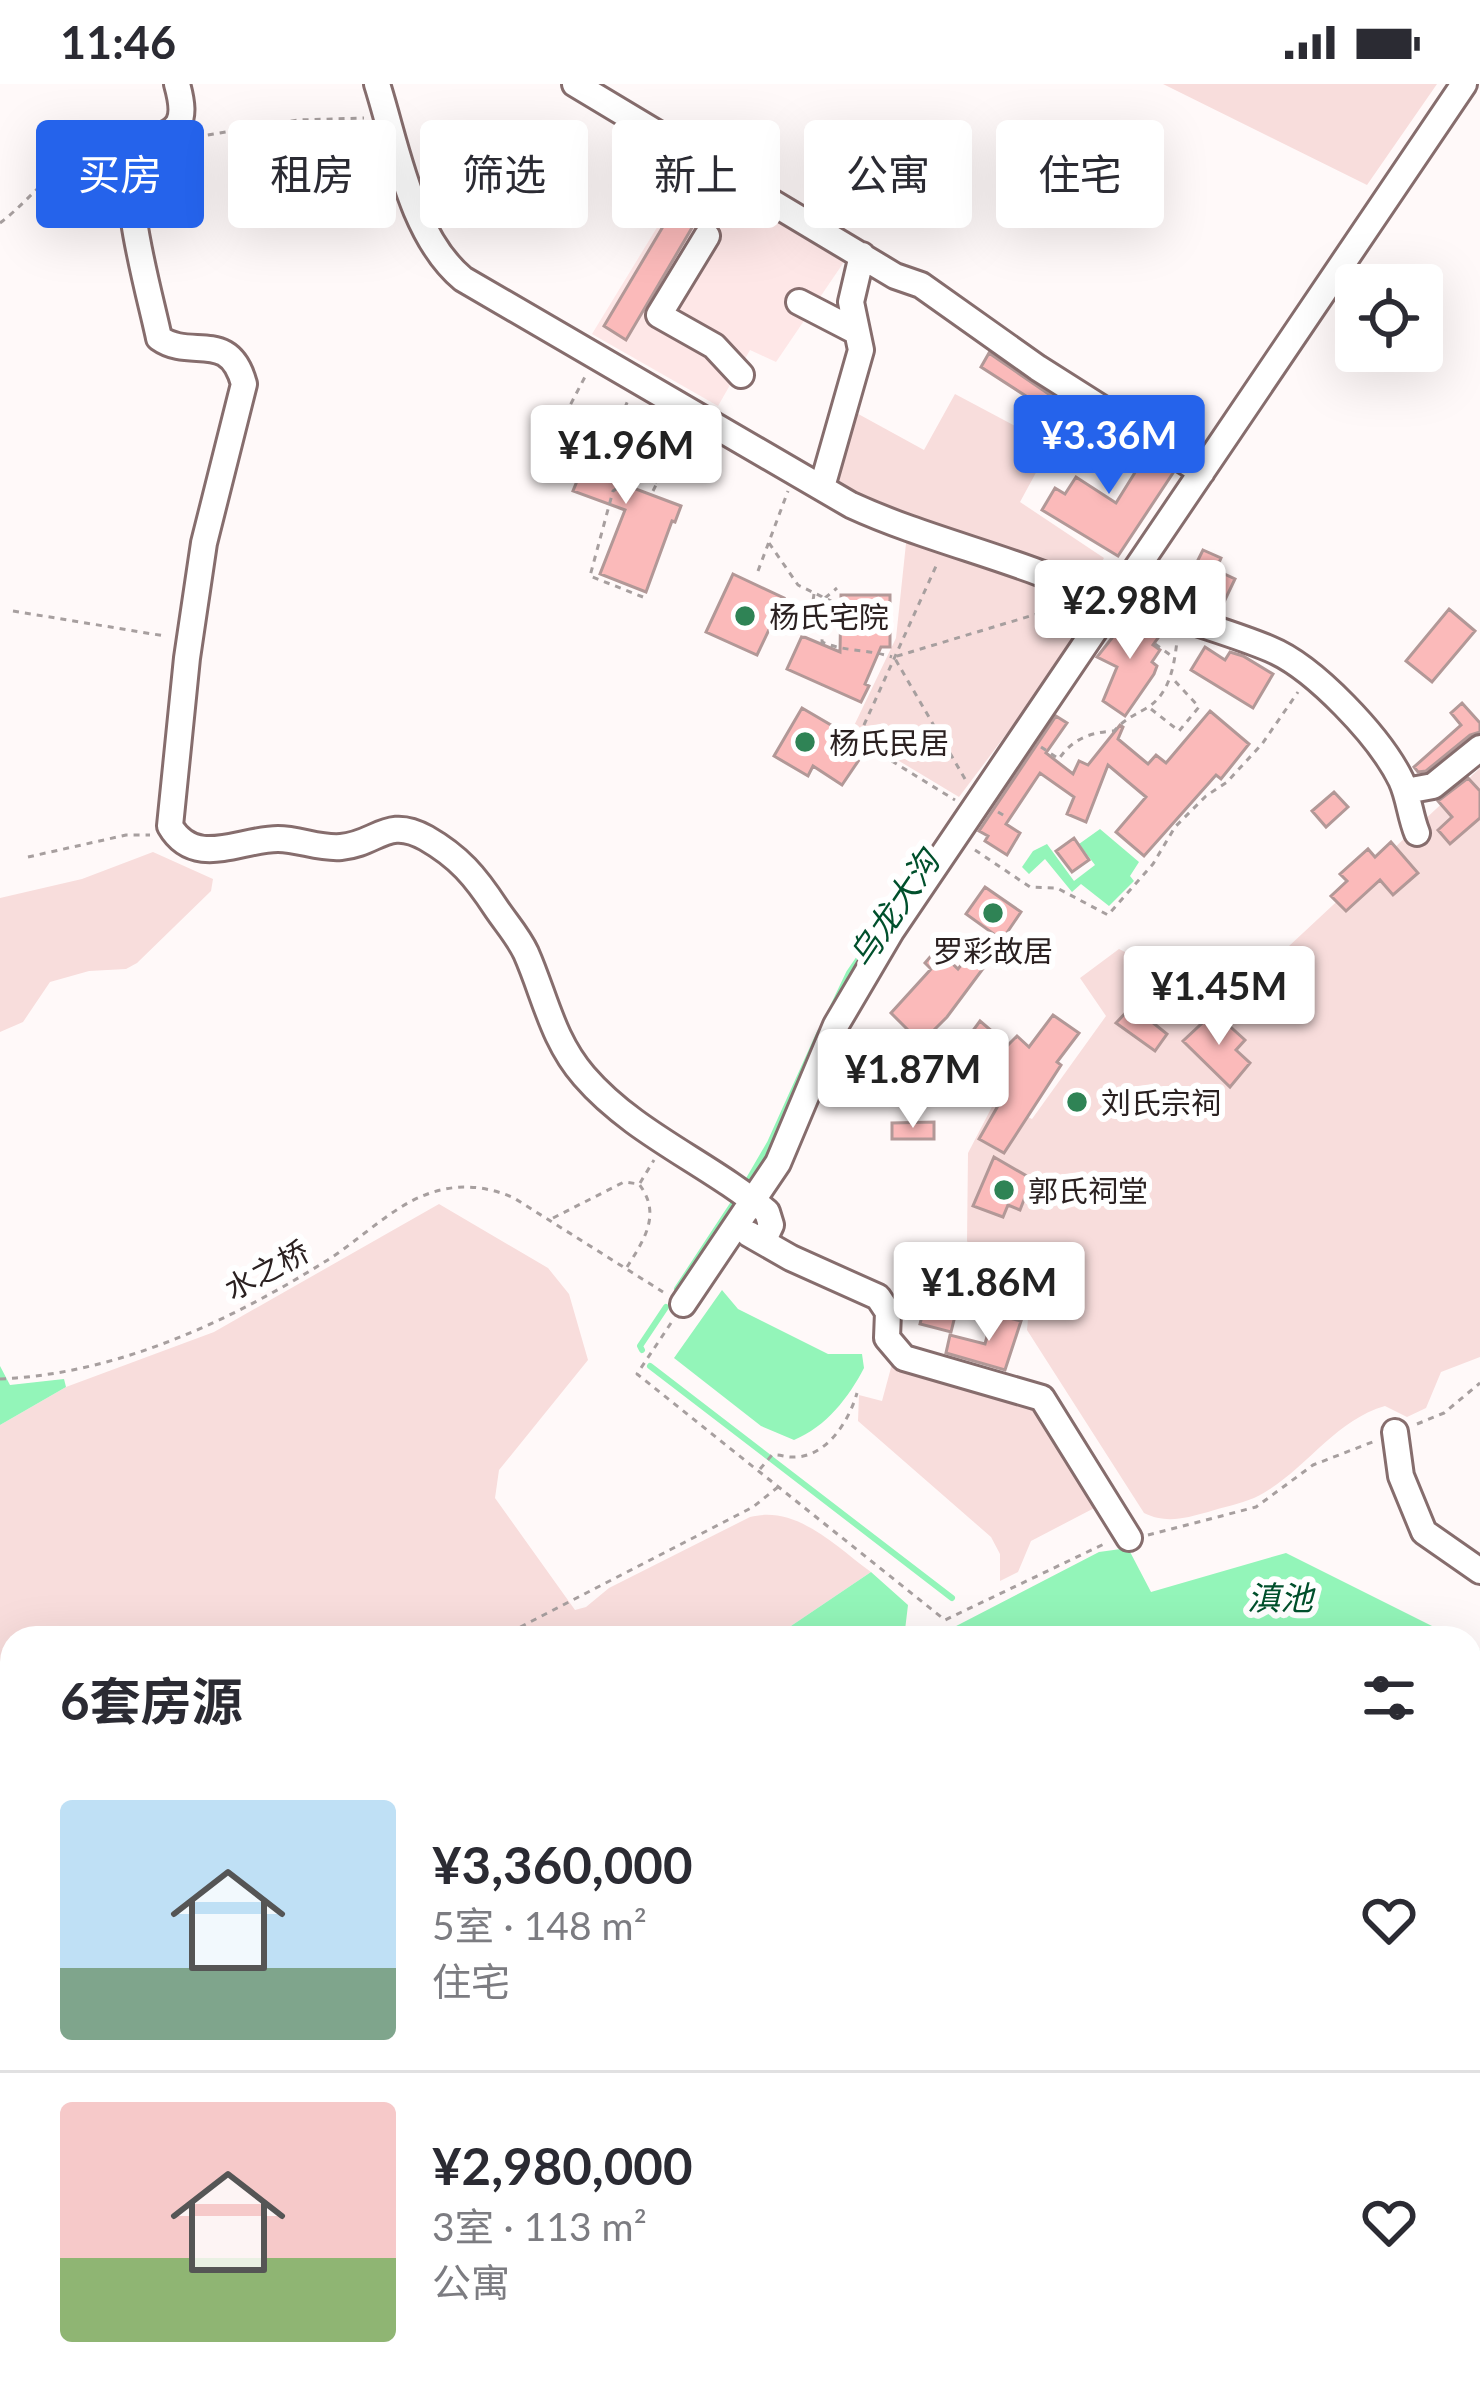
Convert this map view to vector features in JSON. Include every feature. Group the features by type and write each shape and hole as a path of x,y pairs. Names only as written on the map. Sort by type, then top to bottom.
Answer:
{"street":[{"path":"177,84 184,109 181,120"},
{"path":"376,84 424,233 442,262 463,279 889,523 1274,650 1310,676 1373,740 1406,791 1417,833"},
{"path":"575,84 895,276 921,285 1038,368 1202,472"},
{"path":"683,1304 790,1140 836,1024 952,840 968,801 1202,472 1464,84"},
{"path":"137,228 159,338 167,344 216,348 235,363 244,384 204,543 170,811 174,833 188,845 225,850 276,839 347,847 395,828 411,830 455,855 516,935 550,1023 574,1063 600,1092 664,1143 753,1200 770,1217 764,1242"},
{"path":"707,236 659,315 714,346 741,375"},
{"path":"822,487 861,350 851,302 862,255"},
{"path":"800,302 857,332"},
{"path":"1406,791 1433,786 1480,748"},
{"path":"737,1226 878,1297 887,1312 886,1338 904,1358 1042,1398 1129,1538"},
{"path":"1395,1432 1401,1476 1424,1532 1480,1571"}],"path":[{"path":"204,136 278,122 370,118 386,112"},
{"path":"0,223 36,192"},
{"path":"554,436 596,356"},
{"path":"623,411 676,443"},
{"path":"652,491 694,412"},
{"path":"758,571 797,473"},
{"path":"643,596 590,576 613,490 632,478 657,482"},
{"path":"768,541 798,585 837,604"},
{"path":"854,748 947,543"},
{"path":"823,599 837,588"},
{"path":"814,594 823,620 822,642 840,650 872,650 894,657 1110,598"},
{"path":"13,611 189,640"},
{"path":"1059,759 1067,747 1097,730 1114,731 1128,715 1149,707 1172,678 1182,621"},
{"path":"1155,644 1175,658"},
{"path":"894,657 968,801"},
{"path":"952,840 1030,887 1057,887 1108,915 1153,864 1175,827 1262,744 1310,676"},
{"path":"1149,707 1179,731 1199,707 1172,678"},
{"path":"859,741 968,801"},
{"path":"28,857 126,835 174,833"},
{"path":"639,1184 664,1143"},
{"path":"549,1220 624,1182 639,1184 650,1200 649,1228 626,1268"},
{"name":"水之桥","path":"0,1378 95,1365 170,1340 292,1280 403,1206 438,1190 463,1186 489,1189 535,1211 683,1304"},
{"path":"683,1304 637,1374 945,1620 1091,1547 1256,1507 1313,1465 1444,1413 1480,1383"},
{"path":"759,1471 772,1454 792,1457 820,1447 843,1428 857,1393"},
{"path":"522,1626 753,1507 779,1486"}],"shaded area":[{"path":"1163,84 1437,84 1367,185"},
{"path":"780,216 848,256 776,362 750,350 718,406 592,334 657,228 780,228"},
{"path":"955,394 1051,445 1020,502 1104,558 1088,586 857,501 831,480 851,410 924,450"},
{"path":"907,534 1102,607 959,797 851,732 896,638"},
{"path":"1480,768 1480,1357 1441,1372 1426,1408 1407,1417 1385,1406 1366,1413 1254,1498 1184,1518 1144,1513 1027,1330 1030,1297 995,1284 967,1241 968,1153 995,1101 1032,1119 1106,1016 1080,978 1119,949 1228,1003"},
{"path":"153,852 213,879 211,891 137,963 50,982 23,1022 0,1032 0,898 82,879"},
{"path":"439,1204 548,1268 569,1294 588,1360 499,1470 495,1498 575,1610 750,1517 767,1515 799,1522 871,1572 791,1626 0,1626 0,1425 66,1387 214,1332"},
{"path":"892,1364 1032,1397 1102,1504 1031,1541 1018,1572 1000,1581 1000,1554 991,1537 858,1421 859,1395 882,1401"}],"water":[{"path":"1100,829 1139,862 1130,876 1134,881 1109,906 1081,884 1072,892 1045,859 1029,874 1022,867 1033,851 1047,844 1074,881 1095,865 1079,844"},
{"path":"722,1290 738,1309 828,1354 862,1354 864,1368 851,1390 806,1434 794,1440 761,1426 674,1358"},
{"path":"0,1366 10,1385 64,1379 66,1387 0,1425"},
{"name":"滇池","path":"1128,1548 1151,1592 1286,1553 1432,1626 956,1626 1099,1552"},
{"path":"871,1572 908,1605 905,1626 791,1626"}],"building":[{"path":"662,228 692,228 626,340 604,326"},
{"path":"989,353 1053,397 1046,409 981,367"},
{"path":"1078,413 1173,473 1118,556 1042,510 1055,488 1065,494 1076,477 1116,503 1139,466 1071,423"},
{"path":"604,415 638,427 617,482 681,506 646,592 600,574 625,510 573,491"},
{"path":"1203,550 1221,558 1216,570 1235,579 1224,602 1208,594 1202,607 1179,598"},
{"name":"杨氏宅院","path":"733,574 784,598 757,655 706,632"},
{"path":"841,595 890,595 890,647 881,647 861,702 787,669 802,636 840,652"},
{"path":"1449,609 1475,631 1432,682 1406,661"},
{"path":"1130,615 1163,631 1153,645 1160,650 1152,662 1157,666 1154,674 1125,716 1103,701 1117,667 1097,657"},
{"path":"1205,647 1225,660 1230,652 1243,656 1273,674 1253,708 1191,670"},
{"path":"1462,703 1480,723 1480,732 1418,772 1414,767 1461,725 1451,713"},
{"name":"杨氏民居","path":"802,708 836,728 832,733 863,754 842,785 813,766 808,776 774,756"},
{"path":"1210,711 1249,744 1144,856 1116,832 1146,797 1108,765 1086,822 1067,814 1074,797 1040,773 1006,824 1020,833 1007,855 985,841 988,836 979,831 1056,716 1067,723 1046,753 1073,774 1079,761 1088,765 1120,725 1118,739 1148,764 1156,755 1166,763"},
{"path":"1468,778 1480,791 1480,818 1450,844 1438,830 1452,817 1438,801"},
{"path":"1334,792 1348,807 1326,827 1312,811"},
{"path":"1074,838 1089,860 1072,872 1056,851"},
{"path":"1391,842 1418,873 1393,895 1380,880 1346,911 1331,896 1347,881 1340,874 1368,849 1375,857"},
{"name":"罗彩故居","path":"985,887 1021,912 1002,940 966,914"},
{"path":"937,949 958,969 970,954 985,966 921,1043 891,1013 931,969 925,963"},
{"path":"1147,990 1165,1007 1152,1022 1167,1034 1155,1051 1116,1023"},
{"path":"1214,1012 1245,1040 1236,1050 1250,1063 1230,1087 1183,1041"},
{"path":"1053,1015 1079,1033 1004,1153 979,1139 999,1104 952,1059 980,1021 1008,1045 1017,1036 1029,1047"},
{"path":"934,1122 934,1139 892,1139 892,1123"},
{"name":"郭氏祠堂","path":"994,1157 1032,1179 1020,1210 1008,1205 1003,1217 973,1206"},
{"path":"965,1285 1009,1296 1005,1313 961,1302"},
{"path":"928,1292 959,1300 951,1332 920,1324"},
{"path":"993,1314 1021,1321 1005,1370 946,1353 950,1335 985,1344"}],"waterway":[{"name":"乌龙大沟","path":"829,1015 849,973 880,928"},
{"name":"乌龙大沟","path":"745,1186 770,1143 820,1032"},
{"name":"乌龙大沟","path":"677,1289 737,1198"},
{"name":"乌龙大沟","path":"642,1350 640,1346 666,1307"},
{"name":"乌龙大沟","path":"650,1366 952,1598"}],"place":[{"name":"杨氏宅院","path":"745,616"},
{"name":"杨氏民居","path":"805,742"},
{"name":"罗彩故居","path":"993,913"},
{"name":"刘氏宗祠","path":"1077,1102"},
{"name":"郭氏祠堂","path":"1004,1190"}]}
